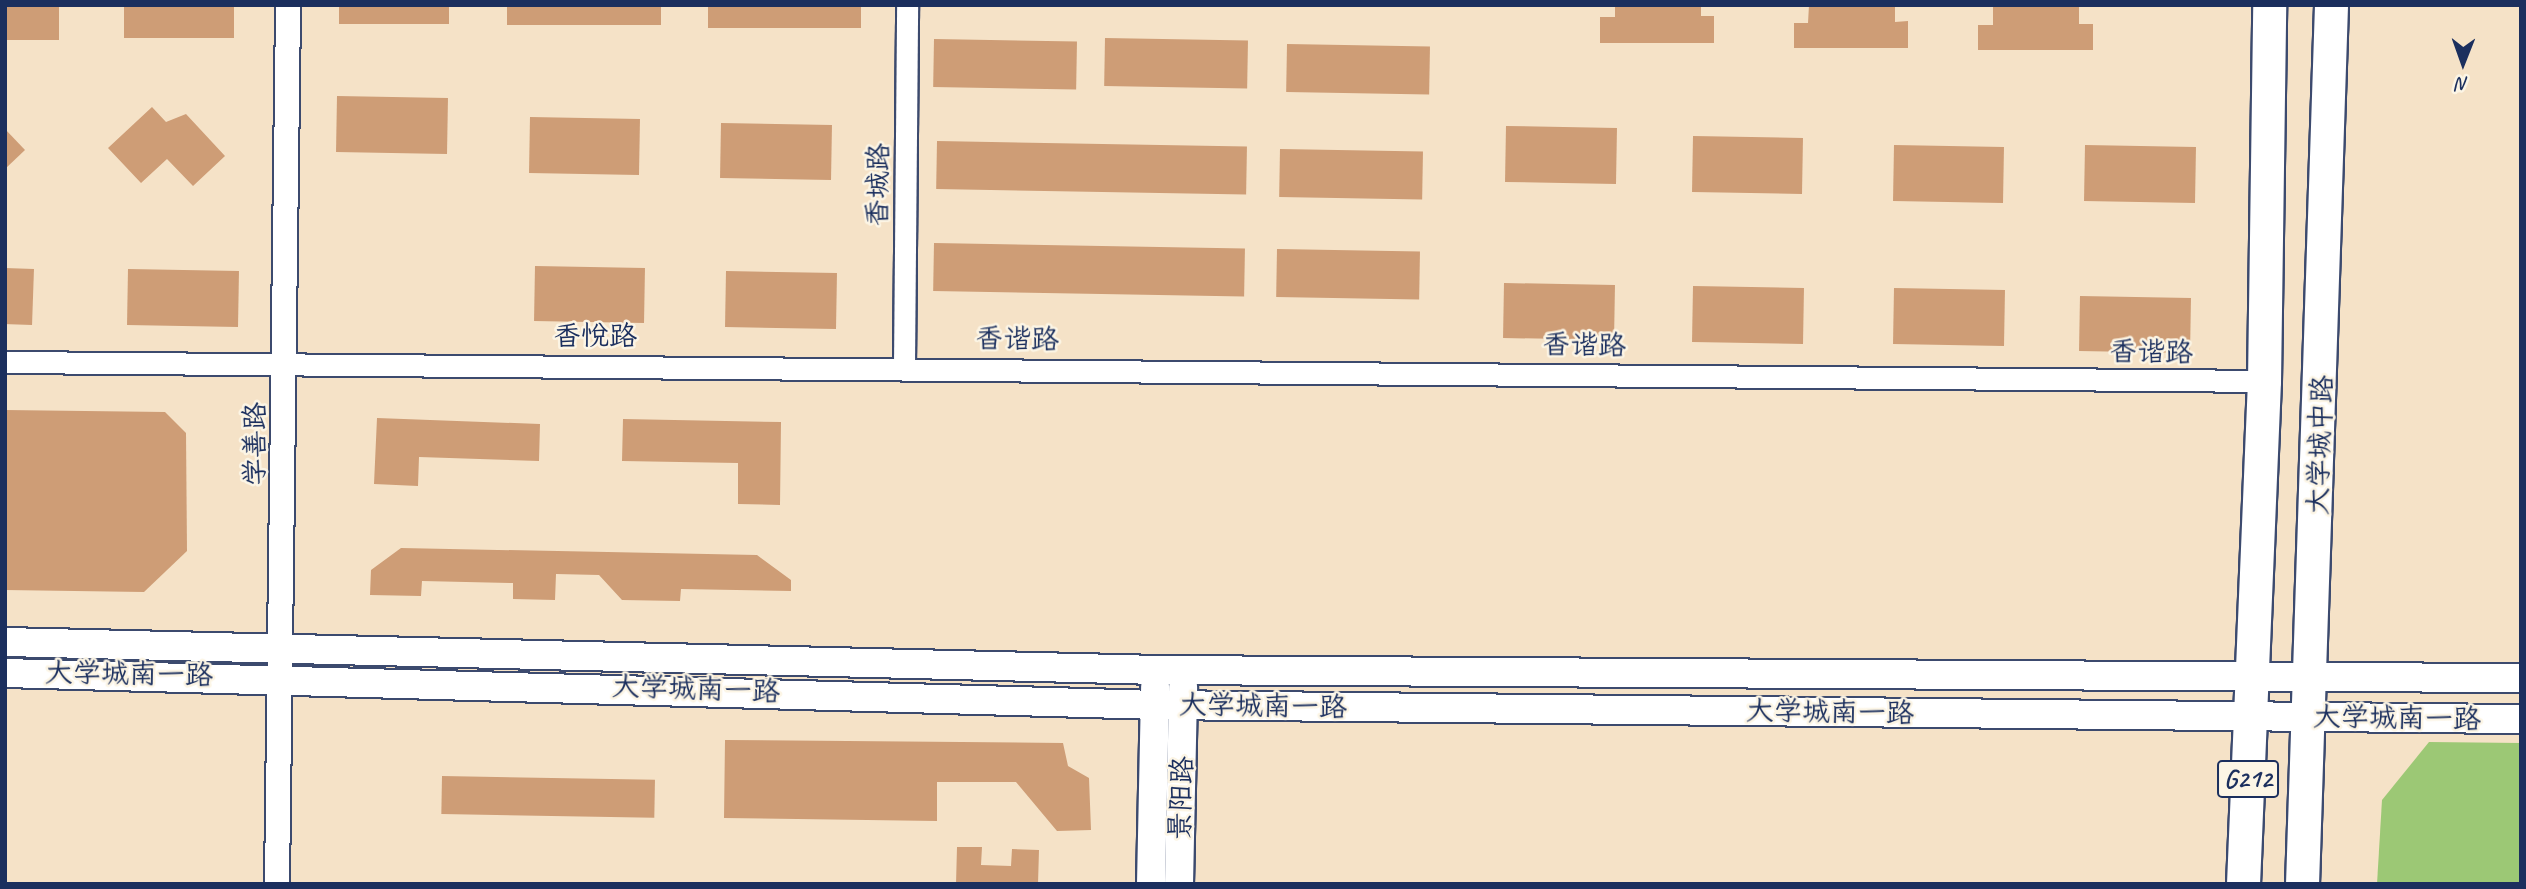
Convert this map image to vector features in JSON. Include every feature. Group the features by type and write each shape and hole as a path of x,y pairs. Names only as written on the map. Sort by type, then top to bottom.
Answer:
{"highway":[{"name":"大学城中路","path":"2243,884 2264,381 2269,5"},
{"name":"大学城中路","path":"2302,884 2312,676 2332,5"}],"main road":[{"name":"大学城南一路","path":"5,642 1169,670 2521,678"},
{"name":"景阳路","path":"1151,884 1155,705 1169,670"},
{"name":"景阳路","path":"1169,670 1184,705 1179,884"},
{"name":"大学城南一路","path":"5,673 284,676 1155,705 2521,719"}],"street":[{"name":"学善路","path":"277,884 284,676 289,5"},
{"name":"香城路","path":"904,365 907,5"},
{"name":"香悦路","path":"5,362 904,365"},
{"name":"香谐路","path":"904,365 2264,381"}],"green space":[{"path":"2429,742 2521,743 2521,884 2377,884 2382,800"}],"building":[{"path":"5,5 59,5 59,40 5,40"},
{"path":"124,5 234,5 234,38 124,38"},
{"path":"339,5 449,5 449,24 339,24"},
{"path":"507,5 661,5 661,25 507,25"},
{"path":"708,5 861,5 861,28 708,28"},
{"path":"1615,5 1701,5 1701,16 1714,16 1714,43 1600,43 1600,17 1615,17"},
{"path":"1809,5 1895,5 1895,22 1908,21 1908,48 1794,48 1794,23 1808,23"},
{"path":"1993,5 2079,5 2079,24 2093,24 2093,50 1978,50 1978,25 1993,25"},
{"path":"1105,38 1248,40 1247,88 1104,86"},
{"path":"934,39 1077,41 1076,89 933,87"},
{"path":"1287,44 1430,46 1429,94 1286,92"},
{"path":"337,96 448,98 447,154 336,152"},
{"path":"152,107 166,122 186,114 225,156 193,186 167,159 141,183 108,148"},
{"path":"530,117 640,119 639,175 529,173"},
{"path":"721,123 832,125 831,180 720,178"},
{"path":"1506,126 1617,128 1616,184 1505,182"},
{"path":"5,129 25,150 5,169"},
{"path":"1693,136 1803,138 1802,194 1692,192"},
{"path":"937,141 1247,146 1246,194 936,189"},
{"path":"1894,145 2004,147 2003,203 1893,201"},
{"path":"2085,145 2196,147 2195,203 2084,201"},
{"path":"1280,149 1423,151 1422,199 1279,197"},
{"path":"934,243 1245,248 1244,296 933,291"},
{"path":"1277,249 1420,251 1419,299 1276,297"},
{"path":"535,266 645,268 644,323 534,321"},
{"path":"5,268 34,269 32,325 5,324"},
{"path":"128,269 239,271 238,327 127,325"},
{"path":"726,271 837,273 836,329 725,327"},
{"path":"1504,283 1615,285 1614,340 1503,338"},
{"path":"1693,286 1804,288 1803,344 1692,342"},
{"path":"1894,288 2005,290 2004,346 1893,344"},
{"path":"2080,296 2191,298 2190,353 2079,351"},
{"path":"5,410 165,412 186,433 187,551 144,592 5,590"},
{"path":"377,418 540,424 539,461 419,457 418,486 374,484"},
{"path":"623,419 781,422 780,505 738,504 738,463 622,461"},
{"path":"401,548 757,555 791,580 791,591 681,589 680,601 622,600 599,575 556,574 555,600 513,599 513,583 422,581 421,596 370,595 371,570"},
{"path":"725,740 1063,743 1068,766 1089,778 1091,830 1057,831 1016,782 937,782 937,821 724,818"},
{"path":"442,776 655,780 654,818 441,814"},
{"path":"957,847 982,847 981,865 1011,866 1012,849 1039,850 1038,884 956,884"}]}
